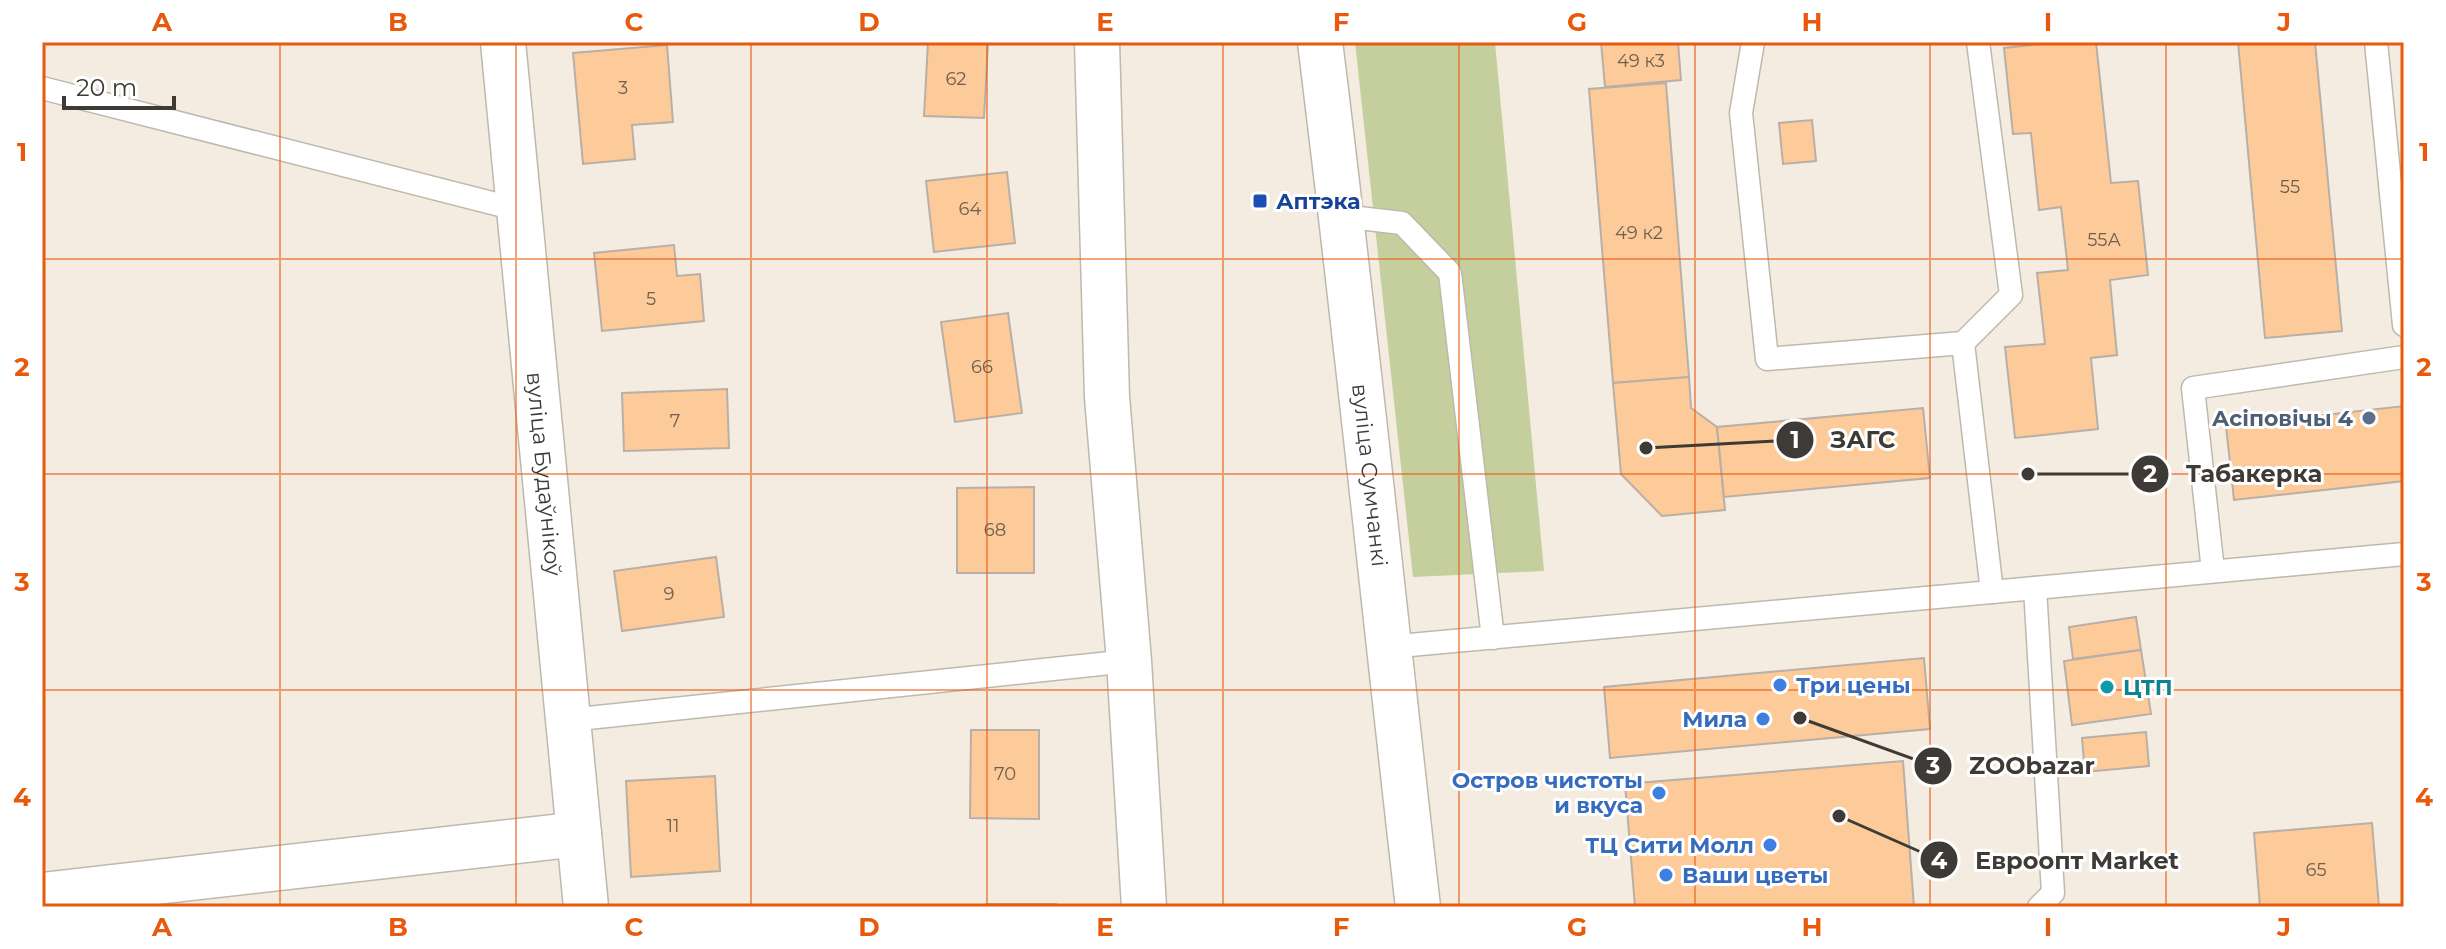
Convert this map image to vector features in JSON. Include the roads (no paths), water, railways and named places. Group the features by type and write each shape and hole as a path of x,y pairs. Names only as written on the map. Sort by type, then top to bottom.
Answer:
{"street":[{"name":"вуліца Будаўнікоў","path":"503,42 586,907"},
{"path":"1097,42 1107,397 1129,661 1144,907"},
{"name":"вуліца Сумчанкі","path":"1320,42 1418,907"},
{"path":"42,895 579,834"}],"lane":[{"path":"1753,42 1741,113 1767,359 1963,343 2011,295 1978,42"},
{"path":"2376,42 2404,325"},
{"path":"42,88 519,210"},
{"path":"1342,216 1402,223 1450,273 1493,638"},
{"path":"1963,343 1992,592"},
{"path":"2213,571 2193,388 2404,357"},
{"path":"1388,647 2404,554"},
{"path":"2035,588 2053,893 2039,907"},
{"path":"569,720 1129,661"}],"place":[{"name":"Аптэка","path":"1260,201"},
{"name":"Асіповічы 4","path":"2369,418"},
{"name":"ЗАГС","path":"1646,448"},
{"name":"Табакерка","path":"2028,474"},
{"name":"Три цены","path":"1780,685"},
{"name":"ЦТП","path":"2107,687"},
{"name":"ZOObazar","path":"1800,718"},
{"name":"Мила","path":"1763,719"},
{"name":"Остров чистоты и вкуса","path":"1659,793"},
{"name":"Евроопт Market","path":"1839,816"},
{"name":"ТЦ Сити Молл","path":"1770,845"},
{"name":"Ваши цветы","path":"1666,875"}]}
